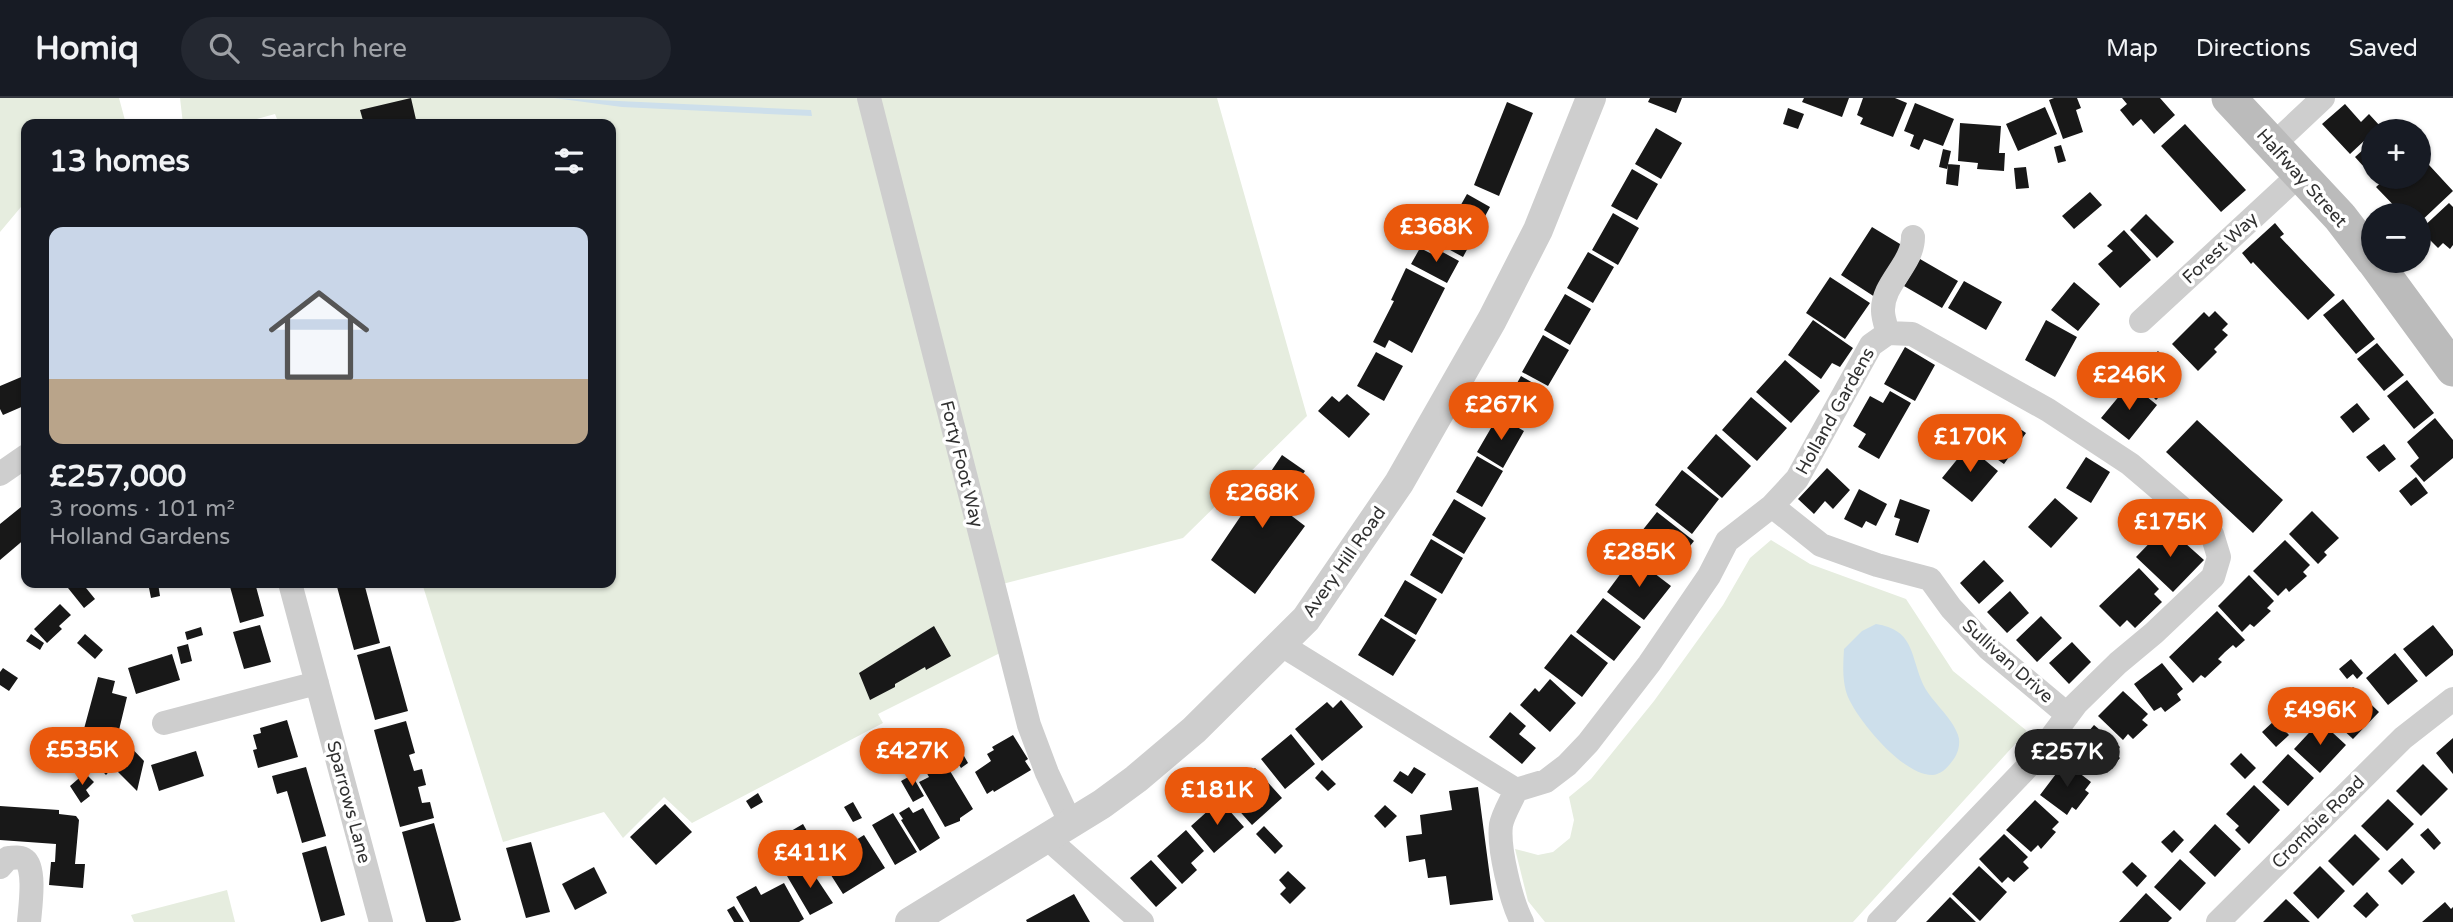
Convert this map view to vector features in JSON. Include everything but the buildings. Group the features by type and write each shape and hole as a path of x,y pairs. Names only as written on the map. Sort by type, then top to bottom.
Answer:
{"main road":[{"name":"Halfway Street","path":"2229,98 2340,217 2361,244"},
{"name":"Halfway Street","path":"2383,273 2453,369"}],"street":[{"name":"Forty Foot Way","path":"869,98 1029,725 1046,773 1059,831"},
{"name":"Avery Hill Road","path":"910,922 1102,804 1174,747 1306,619 1399,483 1492,320 1538,230 1591,98"},
{"path":"2273,145 2323,98"},
{"name":"Forest Way","path":"2141,321 2299,174"},
{"path":"1888,333 1882,310 1887,293 1913,248 1913,237"},
{"name":"Holland Gardens","path":"1516,789 1546,781 1567,765 1588,743 1649,664 1709,576 1727,541 1772,506 1797,479 1871,345 1888,333 1912,334 2064,419 2130,464 2212,534 2219,556 2213,577 2118,663 2068,715 2035,759 1879,922"},
{"path":"0,474 21,459"},
{"name":"Sullivan Drive","path":"1772,506 1821,545 1877,565 1930,579 1951,608 1989,649 2068,715"},
{"name":"Sparrows Lane","path":"291,588 381,922"},
{"path":"1280,644 1516,789 1501,825 1510,892 1522,922"},
{"path":"164,723 317,683"},
{"name":"Crombie Road","path":"2218,922 2403,738 2453,699"},
{"path":"1059,831 1142,922"},
{"path":"0,867 8,858 19,857 26,860 30,866 29,922"}],"shaded area":[{"path":"0,98 119,98 125,119 21,119 21,207 0,232"},
{"path":"180,98 1217,98 1307,416 1183,538 983,589 1000,653 878,714 883,723 692,823 664,797 623,838 604,812 503,842 424,588 616,588 616,119 277,119 275,114 256,119 182,119"},
{"path":"1771,540 1810,564 1906,599 1953,671 2027,731 1853,922 1545,922 1528,901 1515,849 1538,855 1553,852 1570,838 1574,820 1569,797 1591,779 1654,701 1723,605 1750,558"},
{"path":"227,890 235,922 134,922 131,915"}],"water":[{"path":"554,98 811,110 812,116 622,107"},
{"path":"1876,624 1897,631 1904,637 1922,682 1958,735 1956,755 1947,768 1938,774 1921,773 1896,757 1872,733 1848,697 1843,667 1844,649 1862,631"}]}
